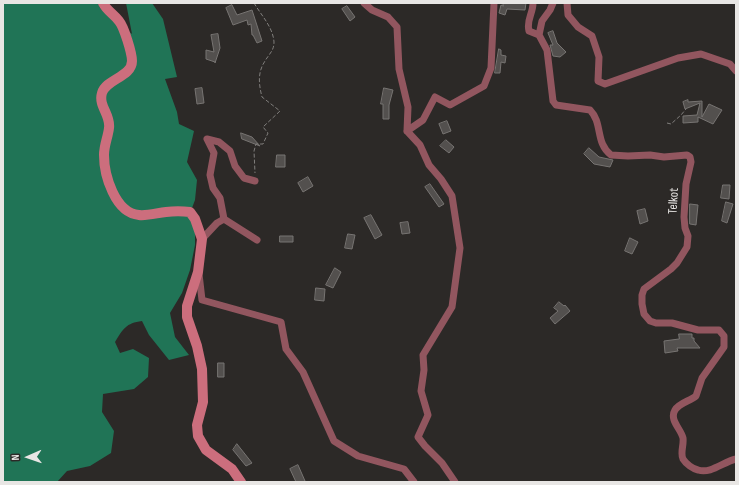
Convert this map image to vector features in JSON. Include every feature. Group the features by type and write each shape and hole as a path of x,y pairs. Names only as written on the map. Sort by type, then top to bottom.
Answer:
{"street":[{"path":"103,3 106,9 119,21 131,51 132,59 132,64 125,74 106,87 102,92 102,105 109,120 104,155 105,170 111,188 120,205 130,214 140,216 173,211 190,212 196,219 202,240 198,272 187,306 187,317 197,346 202,369 203,402 197,425 198,436 206,450 232,469 241,482"},
{"path":"364,3 372,10 388,17 397,27 399,69 408,107 407,131 420,146 429,165 452,196 460,248 452,306 423,355 424,370 420,391 428,415 418,437 442,463 455,482"},
{"path":"407,131 423,120 435,97 450,105 484,86 491,68 494,3"},
{"name":"Telkot","path":"533,3 533,8 527,24 529,31 539,35 547,50 554,101 556,105 590,110 597,120 600,141 606,152 611,155 650,155 669,157 686,155 690,157 691,162 686,184 684,217 685,228 688,236 687,247 671,270 644,289 642,304 644,314 650,321 656,323 672,323 698,330 719,330 724,336 724,347 702,378 696,396 679,406 673,415 683,438 682,458 690,466 698,470 706,471 736,459"},
{"path":"539,35 542,21 553,3"},
{"path":"567,3 568,15 578,27 592,36 599,57 598,81 605,84 678,58 701,54 730,64 736,71"},
{"path":"255,180 244,178 235,166 230,151 219,142 207,139 214,153 210,175 213,188 220,198 224,219 256,240"},
{"path":"202,240 217,223 224,219"},
{"path":"198,272 202,300 281,322 286,349 303,372 334,441 358,456 404,470 414,482"}],"path":[{"path":"254,3 270,27 274,41 272,52 264,61 260,73 259,85 262,97 280,111 263,127 268,133 263,144 256,144 254,152 255,180"},
{"path":"666,123 671,124 686,109"}],"green space":[{"path":"3,3 98,3 100,8 132,34 126,3 152,3 163,19 177,77 165,79 177,112 179,124 194,131 187,162 197,180 195,200 189,216 195,231 195,245 190,270 182,293 170,313 175,337 189,355 169,360 149,335 142,321 132,323 126,327 115,342 120,353 133,349 149,358 148,377 134,389 103,394 102,412 114,431 111,453 90,466 67,471 57,482 3,482"}],"building":[{"path":"503,3 526,3 525,10 507,9 505,15 499,13"},
{"path":"232,5 237,15 252,10 262,41 257,43 252,35 251,24 248,25 247,20 233,25 226,8"},
{"path":"347,6 355,17 350,21 342,9"},
{"path":"553,31 557,43 566,52 560,57 553,56 550,45 553,45 548,33"},
{"path":"218,34 220,48 215,63 206,59 206,50 214,52 211,35"},
{"path":"499,49 501,50 501,55 506,56 505,63 501,62 500,73 495,73"},
{"path":"202,88 204,103 197,104 195,89"},
{"path":"384,88 393,90 389,105 389,119 383,119 383,104 381,104"},
{"path":"688,100 688,102 702,101 702,117 709,104 722,110 713,124 698,117 698,122 683,123 683,116 697,115 700,103 685,109 683,102"},
{"path":"447,121 451,131 443,134 439,124"},
{"path":"241,133 252,137 260,146 242,139"},
{"path":"446,140 454,147 449,153 440,146"},
{"path":"589,148 599,157 613,160 610,167 594,164 584,154"},
{"path":"277,155 285,155 285,167 276,167"},
{"path":"308,177 313,186 303,192 298,183"},
{"path":"430,184 444,204 439,207 425,187"},
{"path":"723,185 730,185 729,199 721,198"},
{"path":"726,202 733,204 727,223 722,221"},
{"path":"690,204 698,205 696,225 690,224"},
{"path":"645,209 648,221 640,224 637,211"},
{"path":"371,215 382,235 375,239 364,218"},
{"path":"408,222 410,233 402,234 400,223"},
{"path":"348,234 355,235 352,249 345,248"},
{"path":"280,236 293,236 293,242 280,242"},
{"path":"630,238 638,242 632,254 625,251"},
{"path":"335,268 341,272 333,288 326,285"},
{"path":"316,288 325,289 324,301 315,300"},
{"path":"559,302 564,306 565,305 570,311 555,324 550,318 558,311 554,308"},
{"path":"679,334 692,334 692,338 694,338 694,341 700,348 677,348 678,351 665,353 664,341 679,339"},
{"path":"218,363 224,363 224,377 218,377"},
{"path":"237,444 252,463 246,466 233,450"},
{"path":"298,465 305,481 302,482 296,482 290,469"}]}
